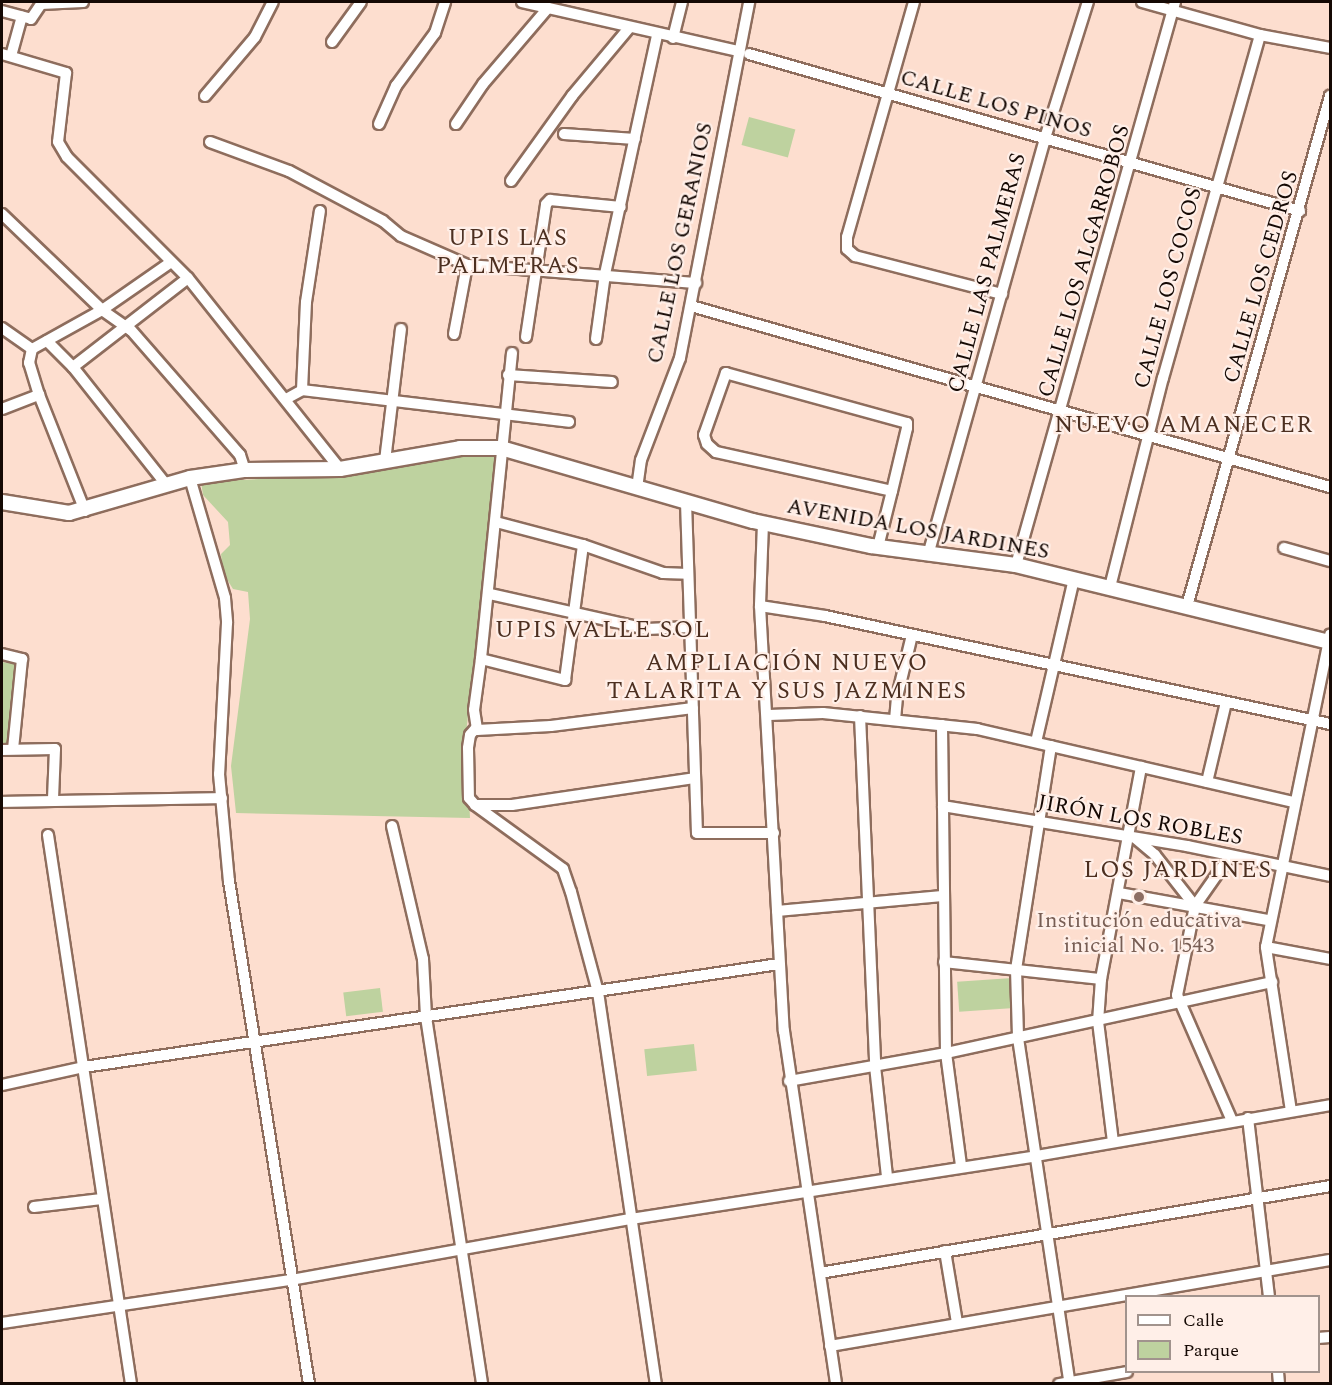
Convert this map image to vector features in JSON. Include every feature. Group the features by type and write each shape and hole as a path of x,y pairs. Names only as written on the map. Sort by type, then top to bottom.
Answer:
{"street":[{"path":"2,11 35,18 45,3 75,5 83,2"},
{"path":"206,96 255,37 273,2"},
{"path":"332,42 361,2"},
{"path":"379,124 396,86 435,33 445,2"},
{"path":"522,2 548,8 568,7 629,28 737,51"},
{"path":"673,38 682,2"},
{"name":"CALLE LOS GERANIOS","path":"637,488 640,460 680,358 696,284 737,51 749,2"},
{"path":"914,2 847,237 851,253 1002,294"},
{"name":"CALLE LAS PALMERAS","path":"928,555 1045,138 1088,2"},
{"path":"1143,2 1174,6 1260,35 1330,48"},
{"name":"CALLE LOS ALGARROBOS","path":"1016,565 1063,409 1174,6"},
{"path":"456,124 483,84 548,8"},
{"path":"22,16 6,55 66,73 58,142 83,176 188,278 340,469"},
{"path":"511,182 572,96 629,28"},
{"path":"596,339 605,274 657,35"},
{"name":"CALLE LOS COCOS","path":"1110,587 1149,433 1260,35"},
{"name":"CALLE LOS PINOS","path":"749,54 1300,211"},
{"name":"CALLE LOS CEDROS","path":"1187,606 1300,211 1330,96"},
{"path":"564,134 635,139"},
{"path":"210,142 289,171 383,221 401,236 467,265 605,274 696,284"},
{"path":"526,337 534,270 546,204 550,200 621,207"},
{"path":"302,390 305,320 320,211"},
{"path":"2,214 102,310 124,325 240,455 245,470"},
{"path":"85,511 39,395 29,363 32,350 102,310 171,262"},
{"path":"454,334 467,265"},
{"path":"73,367 124,325 188,278"},
{"path":"691,306 977,384 1330,487"},
{"path":"2,328 32,350"},
{"path":"385,461 401,329"},
{"path":"47,341 73,367 165,483"},
{"path":"512,353 504,413 490,594 474,710 476,728 470,735 468,748 469,798 475,805 562,869 598,992 656,1383"},
{"path":"878,547 892,491 907,423 726,373 704,435 707,444 716,452 892,491"},
{"path":"508,375 612,382"},
{"path":"286,399 302,390 391,403 504,413 570,422"},
{"path":"2,409 39,395"},
{"name":"AVENIDA LOS JARDINES","path":"2,502 61,513 85,511 165,483 190,478 245,470 340,469 460,448 501,448 763,523 878,547 1016,565 1330,639"},
{"path":"190,478 225,598 227,624 219,774 229,881 252,1042 309,1383"},
{"path":"686,502 697,833 774,834"},
{"path":"496,522 583,545 663,573 688,574"},
{"path":"763,523 760,606 769,715 779,964 789,1081 836,1383"},
{"path":"481,659 565,680 583,545"},
{"path":"1284,548 1330,561"},
{"path":"1036,742 1051,665 1074,579"},
{"path":"490,594 647,629 690,627"},
{"path":"760,606 912,635 1330,724"},
{"path":"895,720 897,697 912,635"},
{"path":"1291,1112 1266,946 1268,921 1330,639"},
{"path":"2,654 22,659 7,750 55,749 53,799"},
{"path":"1207,782 1226,702"},
{"path":"476,728 551,726 693,708"},
{"path":"769,715 860,716 942,725 1036,742 1293,802"},
{"path":"860,716 875,1066 887,1177"},
{"path":"942,725 942,897 946,1053 961,1166"},
{"path":"1050,746 1016,969 1018,1038 1058,1305 1066,1383 1125,1371"},
{"path":"1113,1142 1098,1022 1101,979 1133,837 1141,767"},
{"path":"475,805 512,805 694,777"},
{"path":"2,802 53,799 222,798"},
{"name":"JIRÓN LOS ROBLES","path":"943,806 1133,837 1280,864 1330,876"},
{"path":"392,826 423,959 426,1017 482,1383"},
{"path":"48,835 84,1067 117,1305 131,1383"},
{"path":"1133,837 1155,855 1195,906"},
{"path":"1230,856 1195,906 1177,1002 1232,1121"},
{"path":"1119,892 1268,921"},
{"path":"777,911 942,897"},
{"path":"1266,946 1330,959"},
{"path":"944,962 1101,979"},
{"path":"2,1085 84,1067 779,964"},
{"path":"789,1081 946,1053 1098,1022 1272,982"},
{"path":"2,1323 291,1280 631,1219 887,1177 1036,1156 1330,1105"},
{"path":"1248,1118 1269,1295"},
{"path":"820,1273 1330,1186"},
{"path":"34,1207 102,1199"},
{"path":"945,1251 957,1323"},
{"path":"831,1346 1266,1268 1330,1260"}],"green space":[{"path":"749,117 795,129 788,157 741,145"},
{"path":"469,453 497,454 466,734 470,818 236,813 231,766 250,619 248,592 233,589 223,573 221,554 230,545 228,522 203,495 201,482 356,474"},
{"path":"2,662 16,664 8,744 2,744"},
{"path":"1012,978 1014,1008 959,1012 957,982"},
{"path":"380,988 383,1012 346,1016 343,993"},
{"path":"694,1044 697,1071 647,1076 644,1049"}],"place":[{"name":"Institución educativa inicial No. 1543","path":"1139,897"}],"district":[{"name":"UPIS LAS PALMERAS","path":"508,253"},
{"name":"NUEVO AMANECER","path":"1184,426"},
{"name":"UPIS VALLE SOL","path":"603,631"},
{"name":"AMPLIACIÓN NUEVO TALARITA Y SUS JAZMINES","path":"787,678"},
{"name":"LOS JARDINES","path":"1178,871"}]}
